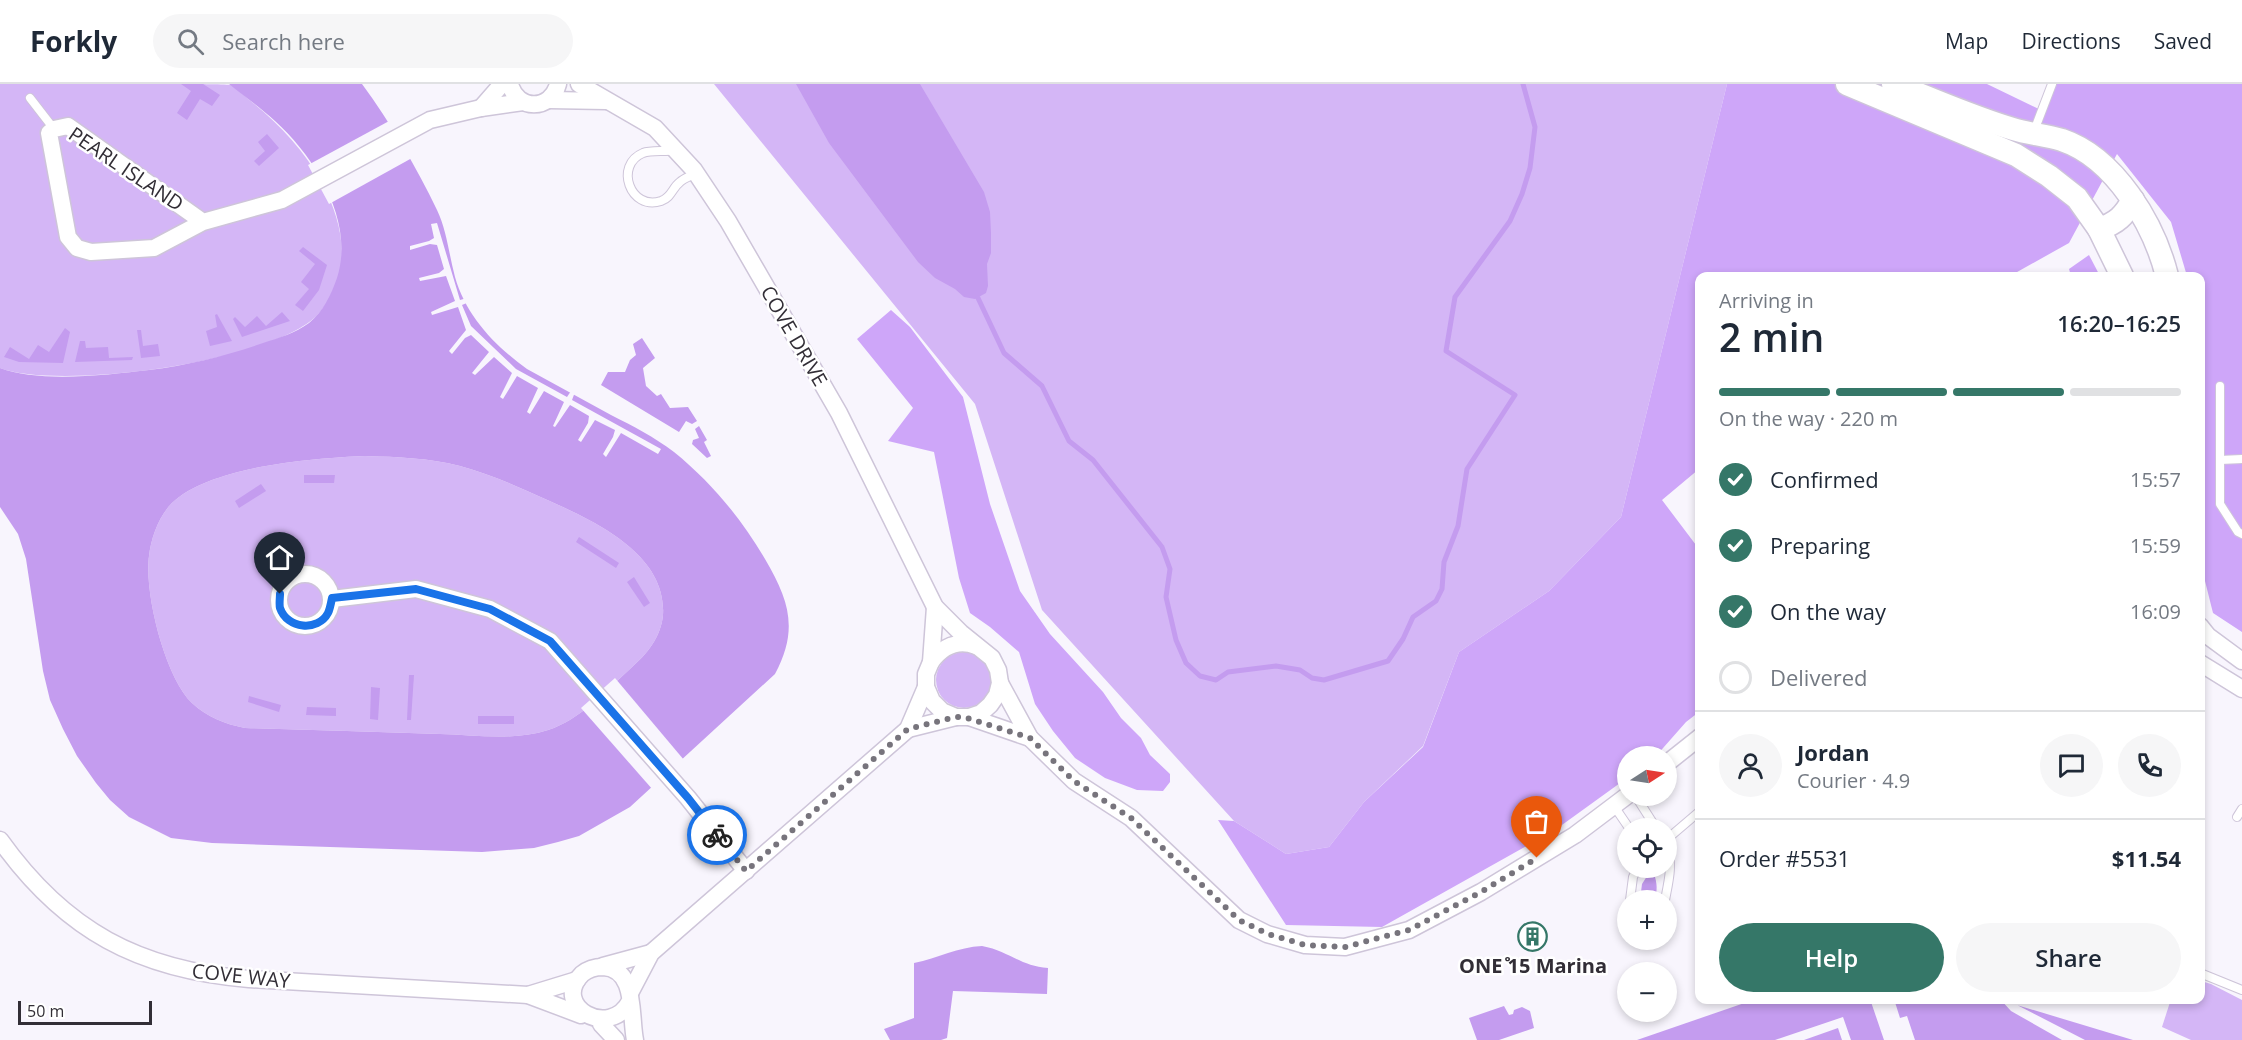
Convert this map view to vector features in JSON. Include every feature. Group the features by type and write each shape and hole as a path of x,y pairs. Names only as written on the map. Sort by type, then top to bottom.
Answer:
{"street":[{"path":"481,108 502,84"},
{"path":"510,84 516,98 523,102"},
{"path":"549,100 555,94 558,84"},
{"name":"COVE DRIVE","path":"579,84 655,128 696,173 728,221 839,413 935,607 961,633 983,649 995,664 1000,683 1030,738 1074,781 1131,818 1239,920 1268,934 1305,945 1345,947 1409,930 1481,892 1575,836 1617,804"},
{"path":"1847,84 2016,155 2049,176 2077,198 2099,228 2120,272"},
{"path":"1893,84 2014,129 2064,140 2094,157 2114,176 2133,201 2156,244 2166,272"},
{"name":"COVE DRIVE","path":"523,102 531,105 549,100 607,101"},
{"name":"PEARL ISLAND","path":"203,222 68,126 54,129 49,133 58,194 68,237 77,248 91,252 154,248 203,222 282,200 430,120 481,108 523,102"},
{"path":"2099,228 2113,224 2124,215 2133,201"},
{"path":"332,598 416,589 490,609 550,641 688,798 746,871"},
{"path":"931,662 935,607"},
{"path":"2205,632 2242,662"},
{"path":"926,687 926,674 938,652 960,643 972,644 983,649"},
{"path":"2205,666 2242,689"},
{"path":"962,717 981,713 990,705 997,695 1000,683"},
{"name":"COVE DRIVE","path":"926,687 932,701 942,711 1030,738"},
{"name":"COVE WAY","path":"0,840 15,861 44,893 78,922 147,960 180,970 214,976 528,995 581,1015 591,1022 601,1024 620,1018 626,1011 630,997 651,953 908,729 926,687"},
{"name":"COVE WAY","path":"908,729 962,717"},
{"path":"1677,755 1695,741"},
{"name":"COVE WAY","path":"528,995 577,981 591,968 651,953"},
{"path":"601,967 617,971 624,977 630,997 635,1040"},
{"path":"577,981 573,999 581,1015"},
{"name":"COVE WAY","path":"601,1024 616,1040"}],"lane":[{"path":"2033,133 2052,84"},
{"path":"30,98 54,129"},
{"path":"675,150 645,152 637,157 628,170 628,185 632,193 643,201 658,202 671,195 678,183 696,173"},
{"path":"2220,386 2220,504 2238,532 2242,534"},
{"path":"2220,460 2242,459"},
{"path":"1614,806 1622,818"},
{"path":"2237,817 2242,809"},
{"path":"1677,831 1695,815"},
{"path":"2205,975 2242,990"}],"shaded area":[{"path":"0,84 207,84 234,87 291,139 308,160 330,199 340,231 341,264 338,280 321,311 298,329 262,345 217,358 168,367 117,374 69,376 29,374 0,368"},
{"path":"181,84 203,84 220,95 212,106 200,99 187,120 177,113 191,91"},
{"path":"229,84 362,84 393,129 437,210 460,291 466,305 483,329 527,369 651,437 688,464 713,488 746,529 780,588 788,615 789,629 787,643 775,674 630,807 579,836 534,848 482,852 212,843 171,838 129,817 110,800 77,756 63,729 50,700 43,671 26,559 18,534 0,507 0,368 16,373 53,377 94,376 178,366 221,356 281,337 304,327 326,303 337,278 341,257 341,235 328,192 317,172 305,153 275,121","holes":["365,456 437,461 482,473 564,507 623,542 640,557 653,574 661,593 662,623 648,651 582,712 548,730 522,735 495,737 245,728 223,722 204,712 182,691 173,674 158,634 153,612 148,572 149,556 154,535 163,514 172,503 189,490 237,472 292,462"]},
{"path":"714,84 1727,84 1621,517 1549,591 1459,652 1423,746 1364,802 1329,847 1286,854 1234,821 1042,610 975,404"},
{"path":"796,84 920,84 984,192 990,212 991,233 986,293 975,299 964,297 935,278 918,262 829,143"},
{"path":"1727,84 1987,84 2041,110 2053,84 2242,84 2242,632 2213,613 2205,581 2205,272 2186,272 2171,222 2117,154 2069,243 2017,272 1695,272 1695,472 1662,500 1695,544 1695,715 1665,746 1617,746 1617,785 1555,830 1382,927 1286,925 1218,820 1234,821 1286,854 1329,847 1364,802 1423,747 1459,652 1549,591 1621,517"},
{"path":"267,134 279,148 259,166 254,161 265,151 258,142"},
{"path":"303,247 327,265 319,290 303,311 295,305 309,289 301,282 315,264 299,251"},
{"path":"2089,255 2098,272 2070,272 2069,269"},
{"path":"891,310 910,327 963,397 990,504 1020,591 1050,634 1103,692 1121,718 1141,738 1150,755 1170,774 1170,782 1163,791 1137,790 1105,778 1075,758 1035,704 1019,652 970,613 959,578 934,452 888,441 913,408 857,339"},
{"path":"282,312 290,321 242,337 233,319 235,317 245,327 257,316 266,326"},
{"path":"217,314 232,341 210,346 206,331 217,327 215,315"},
{"path":"65,328 70,332 63,363 19,362 4,357 10,347 29,359 38,345 49,352"},
{"path":"137,330 141,330 143,346 158,344 160,356 141,358"},
{"path":"642,338 655,358 643,368 646,386 657,396 661,394 670,408 688,407 697,421 692,424 686,421 679,432 601,385 608,372 625,372 630,360 636,355 633,344"},
{"path":"80,341 85,341 86,348 108,347 109,358 133,357 132,360 75,362"},
{"path":"699,426 707,440 704,442 711,456 707,458 692,444 693,440 699,438 695,429"},
{"path":"365,456 401,457 448,463 471,469 524,489 584,517 623,542 640,557 653,574 661,593 662,623 648,651 582,712 548,730 522,735 495,737 245,728 223,722 204,712 182,691 173,674 158,634 153,612 148,572 149,556 154,535 163,514 172,503 189,490 237,472 292,462"},
{"path":"304,475 335,475 334,483 304,483"},
{"path":"261,484 266,491 239,508 235,501"},
{"path":"579,537 619,563 616,568 576,542"},
{"path":"634,577 650,603 644,607 627,582"},
{"path":"964,652 975,654 984,660 990,669 992,680 990,691 984,700 975,706 964,708 953,706 944,700 938,691 936,680 938,669 944,660 953,654"},
{"path":"409,675 414,675 411,720 407,720"},
{"path":"371,687 380,688 378,720 370,719"},
{"path":"249,696 281,705 279,712 248,702"},
{"path":"307,707 336,708 336,716 306,715"},
{"path":"478,716 514,716 514,724 478,724"},
{"path":"1646,878 1655,878 1656,890 1641,890"},
{"path":"982,946 1038,967 1048,968 1047,994 953,991 947,1038 890,1040 884,1029 914,1018 914,963 965,948"},
{"path":"2205,982 2242,1000 2242,1040 2191,1040 2162,1027 2169,1004 2205,1004"},
{"path":"1741,1004 2014,1004 2133,1040 1637,1040"},
{"path":"1504,1006 1509,1015 1522,1007 1530,1011 1534,1028 1499,1040 1477,1040 1469,1018"}],"pier":[{"path":"391,120 412,158 329,204 308,165"},
{"path":"437,223 460,300 467,298 469,302 462,305 471,326 516,369 567,397 571,391 575,392 572,400 661,449 658,454 621,433 606,457 603,454 615,430 595,420 581,442 578,440 588,423 589,416 570,405 555,427 553,426 564,402 544,391 530,414 527,412 538,388 517,376 503,399 500,397 512,373 494,357 475,375 472,373 489,352 471,335 465,338 452,354 449,351 466,330 458,307 432,315 431,312 455,301 446,276 420,281 419,278 439,273 444,269 437,245 430,244 410,250 410,246 434,238 431,224"},
{"path":"615,678 684,760 653,790 581,708"},
{"path":"1872,1004 1896,1004 1900,1018 1907,1016 1915,1040 1884,1040"},
{"path":"2005,1004 2017,1004 2085,1040 2062,1040 2011,1011"},
{"path":"1843,1017 1851,1040 1842,1040 1838,1028 1804,1040 1775,1040"}],"waterway":[{"path":"978,298 1004,353 1042,386 1069,441 1093,460 1162,547 1170,569 1166,597 1176,640 1186,663 1200,676 1216,680 1228,672 1276,666 1300,670 1312,678 1324,680 1388,661 1403,639 1413,617 1436,601 1442,589 1444,562 1458,526 1467,469 1515,395 1446,351 1455,297 1510,221 1530,168 1535,127 1523,84"}],"way so far":[{"path":"717,835 746,871 908,729 956,717 969,717 1030,738 1074,781 1131,818 1239,920 1268,934 1305,945 1345,947 1409,930 1481,892 1537,858"}],"place":[{"name":"ONE ̊15 Marina","path":"1533,936"}],"route":[{"path":"280,594 280,609 289,621 303,626 317,624 328,613 332,598 416,589 490,609 550,641 688,798 717,835"}]}
